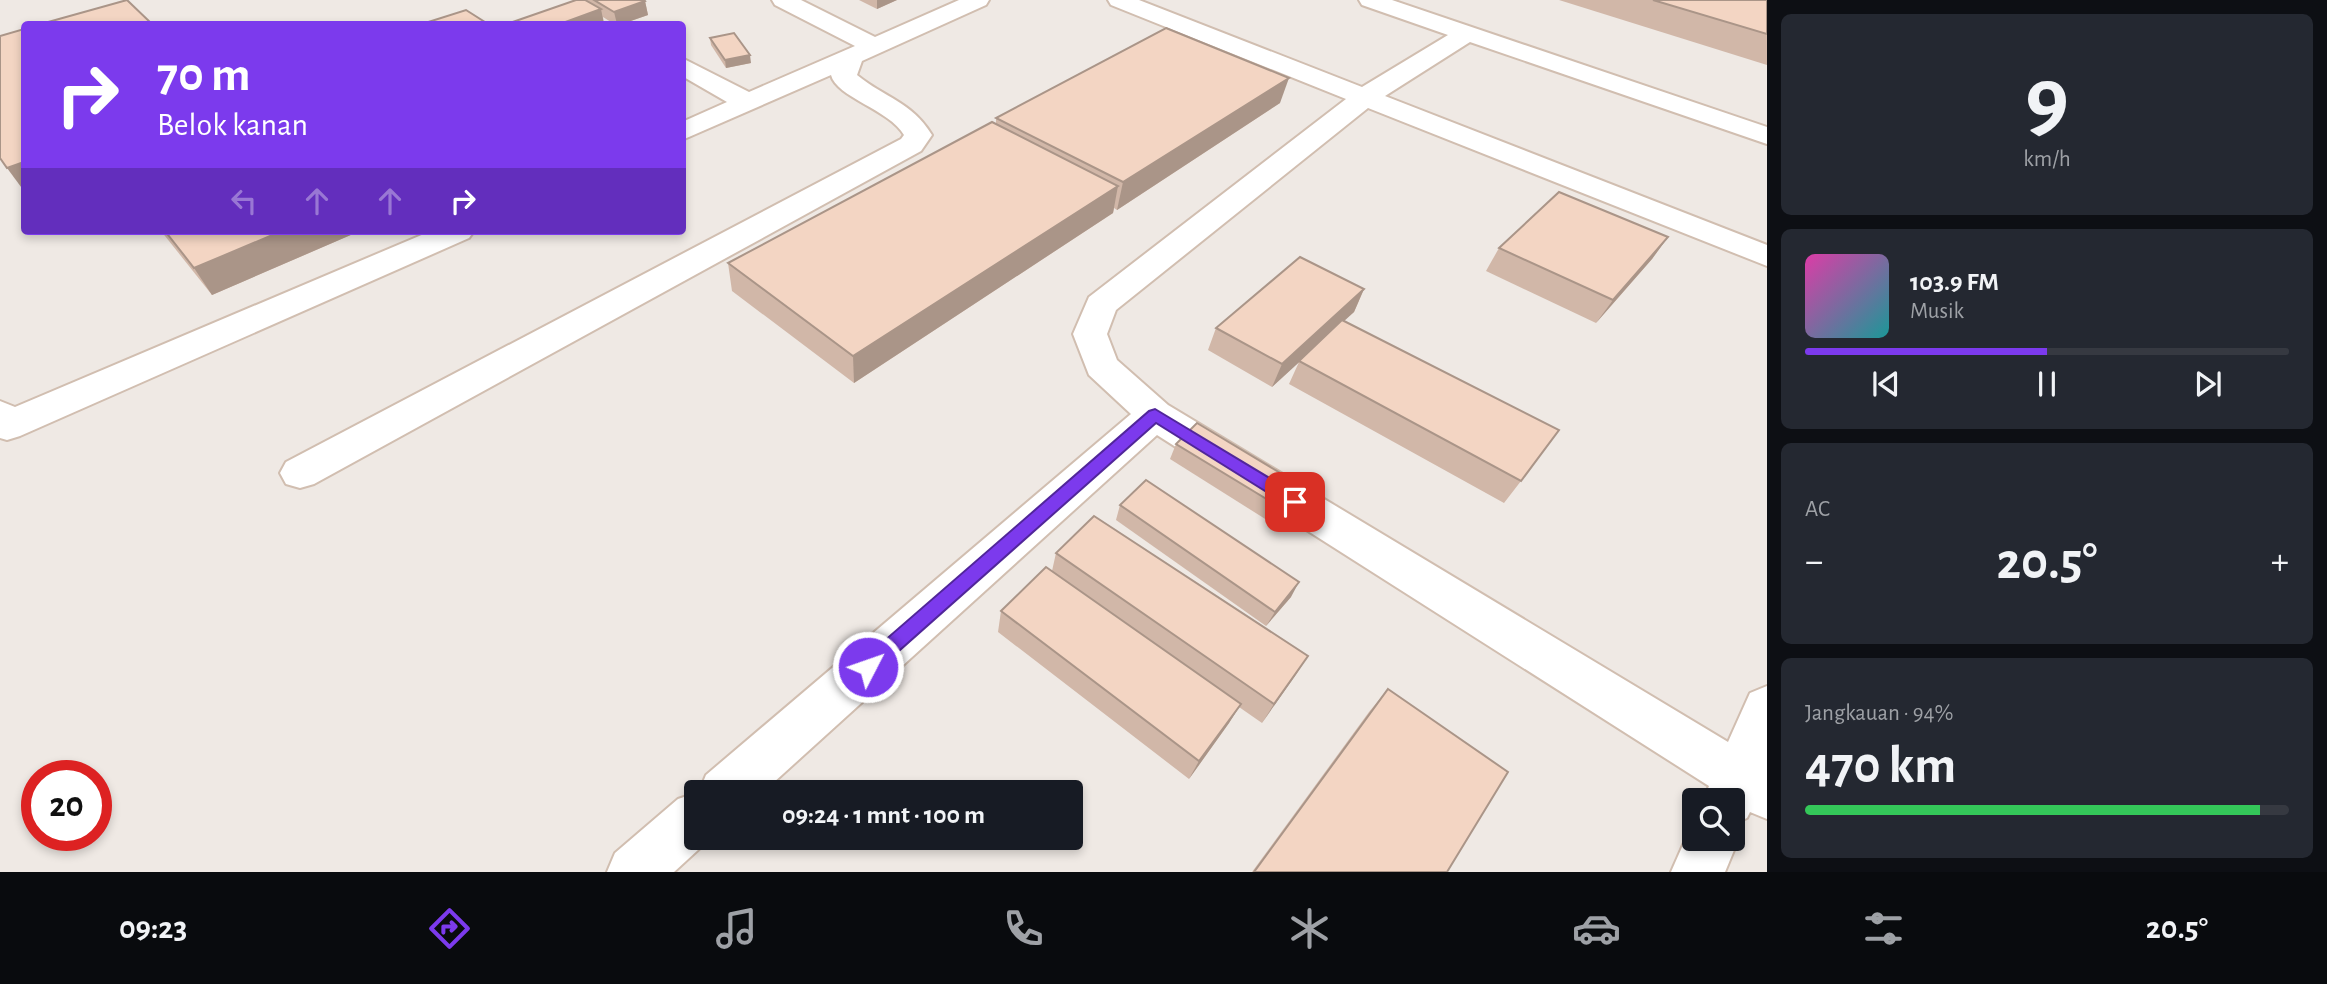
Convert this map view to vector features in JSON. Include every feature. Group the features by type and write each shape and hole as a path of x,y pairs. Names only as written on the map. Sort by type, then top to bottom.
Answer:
{"lane":[{"path":"783,0 864,52"},
{"path":"686,130 978,0"},
{"path":"1119,0 1767,256"},
{"path":"1370,0 1453,43 1767,136"},
{"path":"1453,43 1366,96 1101,304 1090,334 1102,366 1155,415 1740,788"},
{"path":"300,473 911,145 918,135 907,117 852,85 844,77 864,52"},
{"path":"686,67 748,103"},
{"path":"2,428 449,235"},
{"path":"739,780 1155,415"},
{"path":"1745,791 1767,709"},
{"path":"634,872 684,828"},
{"path":"1699,872 1708,851"}],"shaded area":[{"path":"0,0 1767,0 1767,872 0,872"}],"building":[{"path":"127,0 149,21 52,21"},
{"path":"576,0 585,0 601,9 568,21 516,21"},
{"path":"594,0 644,0 645,1 614,12"},
{"path":"1653,0 1767,0 1767,34"},
{"path":"466,10 483,21 431,21"},
{"path":"1166,28 1289,78 1123,182 996,118"},
{"path":"21,30 21,163 7,168 0,158 0,36"},
{"path":"734,33 750,55 725,60 710,38"},
{"path":"992,122 1118,186 853,356 728,263"},
{"path":"1559,192 1668,237 1613,300 1499,248"},
{"path":"168,235 272,235 194,268"},
{"path":"1300,257 1364,289 1282,364 1216,328"},
{"path":"1342,320 1559,430 1521,481 1299,361"},
{"path":"1197,423 1297,483 1278,506 1176,444"},
{"path":"1146,480 1299,582 1275,612 1120,505"},
{"path":"1094,516 1308,656 1274,704 1056,553"},
{"path":"1046,567 1241,704 1199,761 1001,611"},
{"path":"1388,689 1508,772 1447,872 1254,872"}],"route":[{"path":"868,667 1155,415 1295,502"}]}
